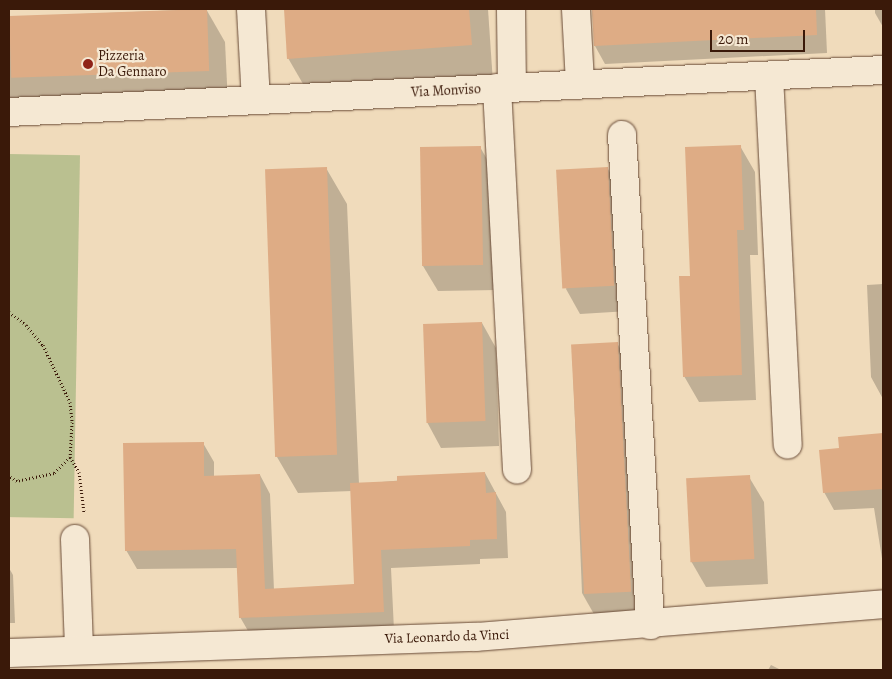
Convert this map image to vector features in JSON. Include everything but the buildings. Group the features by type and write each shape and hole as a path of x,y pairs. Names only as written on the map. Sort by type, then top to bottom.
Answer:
{"street":[{"path":"251,9 256,100"},
{"path":"511,9 504,88 517,469"},
{"path":"576,9 580,84"},
{"name":"Via Monviso","path":"9,112 883,70"},
{"path":"769,76 788,445"},
{"path":"622,135 650,625"},
{"path":"76,539 79,650"},
{"name":"Via Leonardo da Vinci","path":"9,653 476,637 650,625 883,604"}],"path":[{"path":"9,312 26,325 43,344 70,402 70,457 79,472 84,519 76,539"},
{"path":"9,476 17,481 54,473 70,457"}],"green space":[{"path":"9,154 80,155 74,518 9,517"}],"place":[{"name":"Pizzeria Da Gennaro","path":"88,64"}]}
